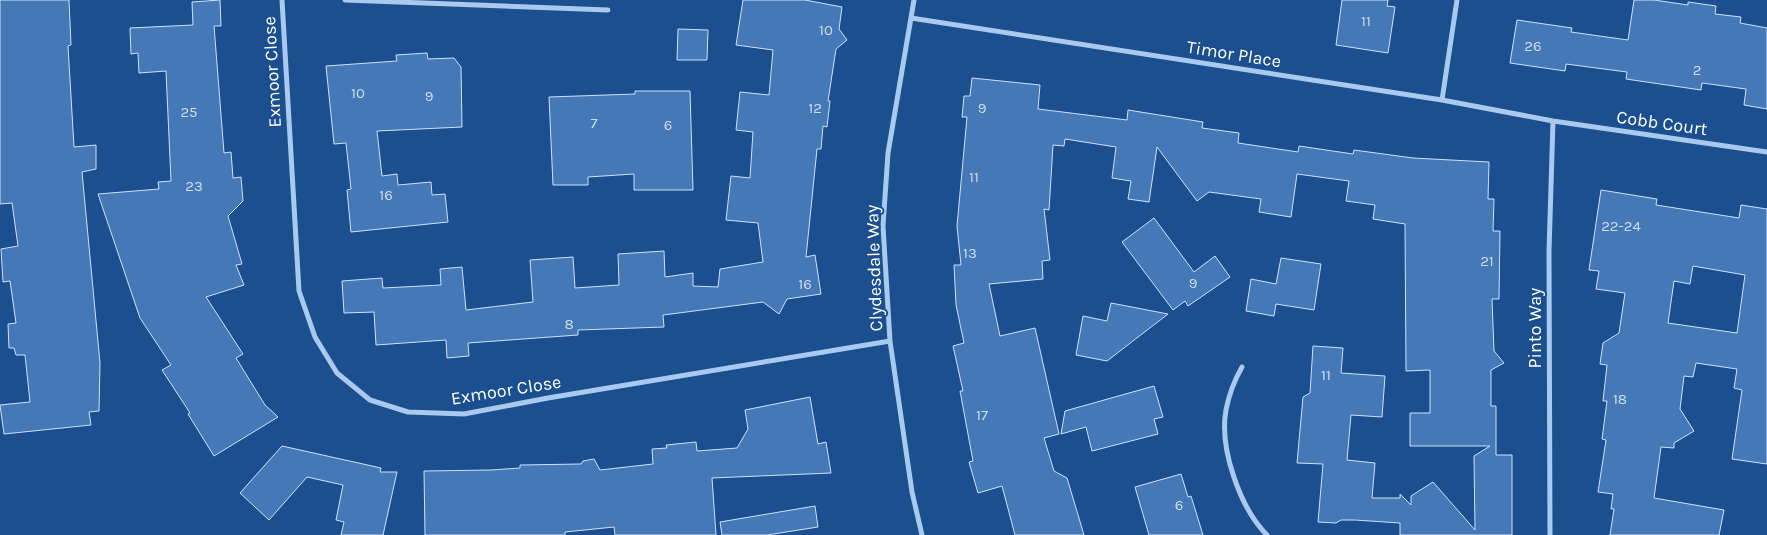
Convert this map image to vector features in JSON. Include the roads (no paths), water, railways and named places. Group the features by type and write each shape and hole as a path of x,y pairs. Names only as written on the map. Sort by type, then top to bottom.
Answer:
{"street":[{"name":"Exmoor Close","path":"282,0 299,291 314,337 337,373 370,400 408,412 464,414 548,398 890,341"},
{"path":"345,0 608,10"},
{"name":"Clydesdale Way","path":"914,0 888,153 883,226 890,341 912,492 922,535"},
{"path":"1442,100 1457,0"},
{"name":"Timor Place","path":"911,18 1442,100 1553,121"},
{"name":"Cobb Court","path":"1553,121 1767,152"},
{"name":"Pinto Way","path":"1550,535 1549,251 1553,121"},
{"path":"1242,367 1232,386 1226,412 1225,436 1231,469 1244,502 1267,535"}]}
